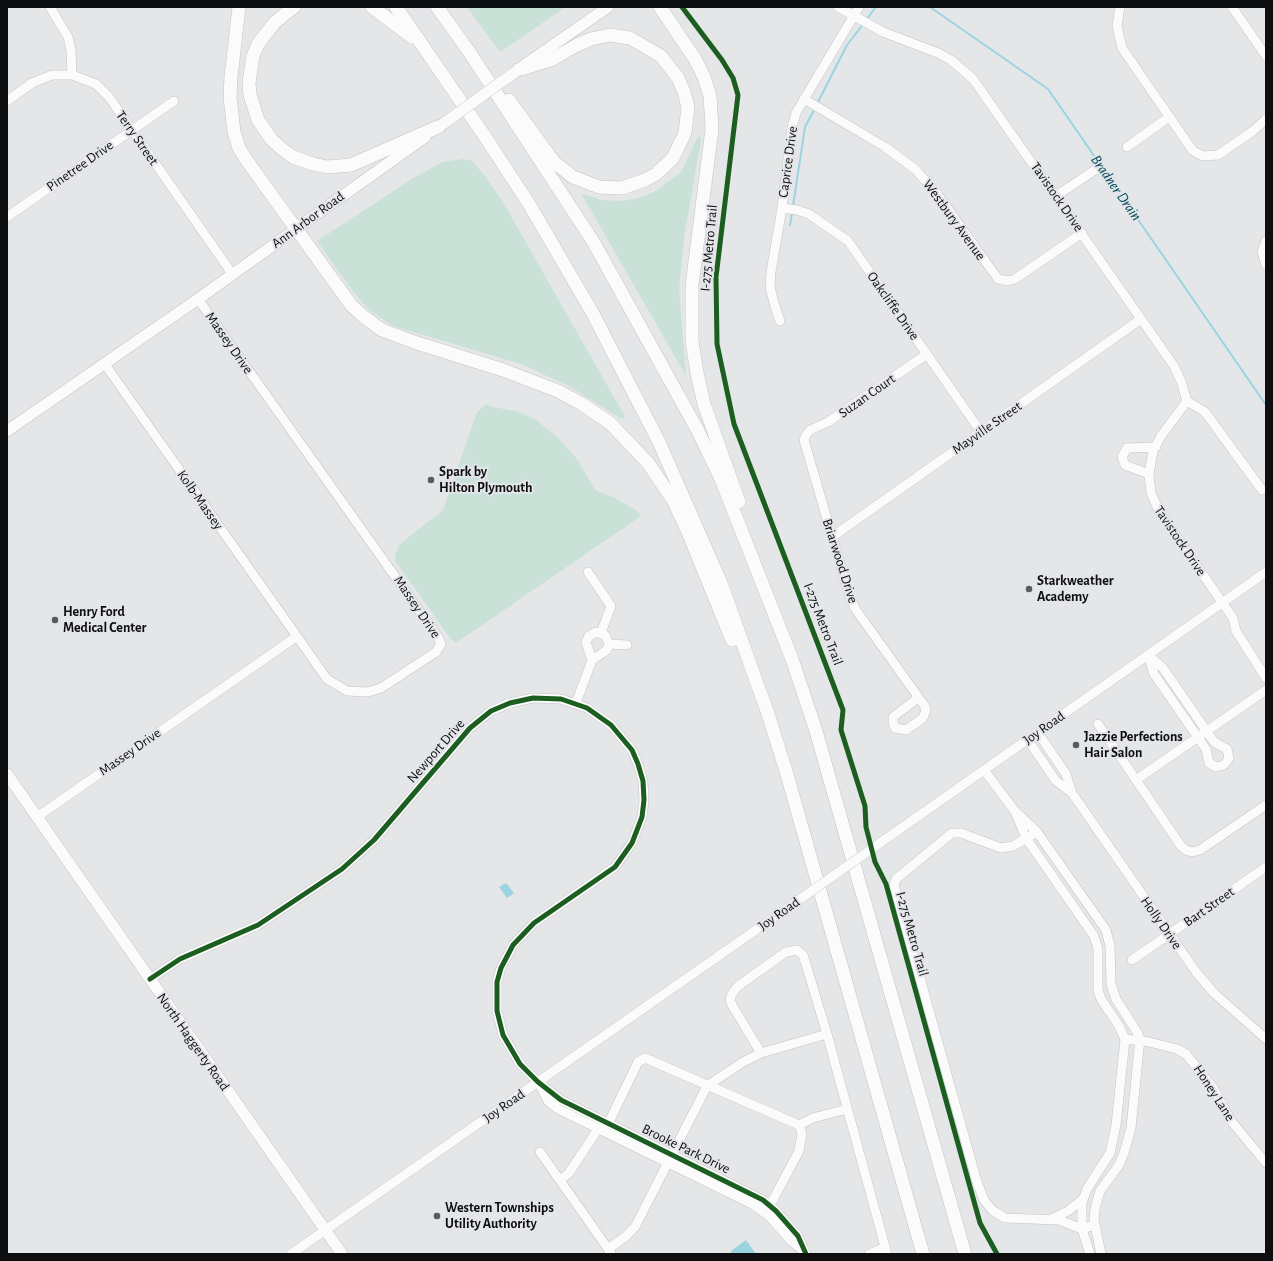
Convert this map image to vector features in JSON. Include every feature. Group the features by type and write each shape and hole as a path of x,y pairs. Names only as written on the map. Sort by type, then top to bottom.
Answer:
{"highway":[{"path":"239,7 230,77 230,97 234,132 245,158 351,305 382,330 417,344 503,370 558,391 582,404 616,429 648,463 673,500 688,532 743,665 767,710"},
{"path":"294,7 275,22 258,44 253,56 249,83 253,108 258,120 269,136 282,149 294,157 313,164 327,167 351,166 440,126"},
{"path":"372,7 423,46"},
{"path":"396,7 486,138 529,204 592,312 659,442 718,576 767,710 814,867 923,1254"},
{"path":"437,7 470,53 594,243 636,316 698,431 720,479 792,659 816,731 965,1254"},
{"path":"660,7 695,59 704,78 710,96 712,129 692,285 691,313 694,352 704,404 758,553 761,581"},
{"path":"470,53 523,117 554,162 582,182 599,187 612,188 635,184 650,177 665,167 681,145 687,121 688,107 682,85 671,67 661,56 630,38 610,35 591,39 577,44 553,59 518,70"}],"main road":[{"name":"Ann Arbor Road","path":"7,431 233,275 608,7"},
{"name":"North Haggerty Road","path":"7,774 342,1254"}],"street":[{"path":"7,100 42,78 61,74 72,74 71,50 68,37 50,7"},
{"name":"Tavistock Drive","path":"838,7 883,32 938,53 964,70 983,91 1178,373 1186,401 1156,447 1150,462 1149,474 1151,493 1159,511 1233,618 1236,631 1266,678"},
{"name":"Caprice Drive","path":"780,321 770,287 792,127 796,113 859,7"},
{"path":"1120,7 1117,26 1122,48 1189,147 1203,156 1218,155 1247,136 1266,119"},
{"path":"1232,7 1266,56"},
{"name":"Terry Street","path":"72,74 88,80 102,89 233,275"},
{"name":"Westbury Avenue","path":"804,99 885,147 915,170 938,194 998,279 1008,281 1015,279 1082,233"},
{"name":"Pinetree Drive","path":"7,217 174,100"},
{"path":"1127,147 1169,118"},
{"path":"1056,196 1098,168"},
{"name":"Oakcliffe Drive","path":"782,208 797,210 809,214 848,241 981,432"},
{"path":"1266,241 1262,252 1266,265"},
{"name":"Massey Drive","path":"37,816 296,637 327,679 340,688 356,693 368,692 381,688 436,652 441,644 438,637 198,299"},
{"name":"Mayville Street","path":"832,537 1141,319"},
{"name":"Suzan Court","path":"806,435 810,430 828,422 926,354"},
{"name":"Kolb-Massey","path":"104,363 296,637"},
{"path":"1186,401 1205,412 1262,490"},
{"name":"Briarwood Drive","path":"806,435 804,440 847,591 853,604 925,707 925,715 906,730 900,730 894,727 893,717 918,698"},
{"path":"1149,474 1125,465 1122,457 1126,448 1156,447"},
{"path":"588,572 611,606 601,633"},
{"name":"Joy Road","path":"291,1254 1028,740 1266,572"},
{"path":"576,703 592,660 607,650 609,644 608,638 601,633 592,633 587,638 587,646 592,660"},
{"path":"609,644 627,645"},
{"path":"1148,655 1163,668 1214,742 1227,750 1229,758 1224,765 1216,767 1209,763 1206,749 1154,674 1148,655"},
{"path":"1136,780 1266,690"},
{"path":"1172,701 1182,694"},
{"name":"Newport Drive","path":"150,979 180,959 258,925 342,869 374,840 470,728 491,711 510,703 533,698 561,699 576,703 595,712 606,720 621,735 632,750 638,764 643,781 643,808 636,836 620,861 609,872 534,923 513,944 501,968 496,993 497,1011 503,1035 520,1064 538,1082"},
{"path":"1098,724 1181,846 1189,852 1200,850 1266,805"},
{"name":"Holly Drive","path":"1038,733 1066,774 1072,793 1169,934 1214,994 1266,1039"},
{"name":"Holly Drive","path":"1028,740 1056,781 1072,793"},
{"path":"984,770 1014,810 1037,832 1106,930 1110,937 1111,984 1116,999 1140,1039 1131,1128 1124,1153 1117,1168 1100,1191 1095,1209 1095,1225 1102,1254"},
{"path":"1014,810 1026,838 1096,940 1098,990 1105,1006 1119,1026 1125,1038 1115,1135 1110,1154 1087,1189 1081,1215 1082,1229 1090,1254"},
{"path":"1037,832 1013,846 1001,848 961,833 952,833 896,879 894,885 977,1182 984,1200 993,1211 1005,1218 1064,1221 1082,1229 1095,1225"},
{"name":"Bart Street","path":"1132,960 1266,867"},
{"path":"1063,892 1074,886"},
{"path":"1096,940 1110,937"},
{"path":"761,1053 732,1005 732,994 738,986 792,950 800,952 805,960 827,1034 886,1250 869,1254"},
{"path":"1105,1006 1116,999"},
{"path":"540,1152 610,1251 635,1226 668,1159 707,1086 761,1053 827,1034"},
{"name":"Honey Lane","path":"1125,1038 1140,1039 1177,1049 1190,1058 1213,1088 1232,1122 1266,1163"},
{"path":"560,1180 569,1173 598,1129 608,1124 640,1060 649,1059 707,1086 799,1125 802,1133 799,1151 768,1210"},
{"name":"Brooke Park Drive","path":"538,1082 561,1100 608,1124 668,1159"},
{"name":"Brooke Park Drive","path":"538,1082 550,1104 598,1129 668,1159 745,1195 768,1210 798,1236 805,1253"},
{"path":"799,1125 813,1118 847,1109"},
{"path":"1105,1161 1117,1168"},
{"path":"1048,1220 1068,1211 1084,1199"}],"green space":[{"path":"467,7 566,7 500,52"},
{"path":"699,135 701,140 684,238 679,290 686,376 581,193 601,200 621,201 639,198 654,192 681,172"},
{"path":"464,159 472,161 485,176 503,202 624,415 624,419 620,418 569,386 521,364 393,326 369,310 351,289 317,241 415,177 443,162"},
{"path":"486,404 492,407 516,411 535,419 558,438 577,459 595,490 615,498 636,510 641,516 456,643 450,638 396,562 395,554 400,544 443,510 477,412"}],"water":[{"path":"506,883 514,893 507,898 499,887"},
{"path":"746,1240 756,1254 731,1254 731,1251"}],"waterway":[{"name":"Bradner Drain","path":"866,20 876,7"},
{"name":"Bradner Drain","path":"930,7 1048,89 1266,405"},
{"name":"Bradner Drain","path":"817,104 847,45 864,23"},
{"name":"Bradner Drain","path":"793,206 805,127 815,108"},
{"name":"Bradner Drain","path":"790,225 792,213"}],"cycle path":[{"name":"I-275 Metro Trail","path":"682,7 722,60 733,78 738,95 716,277 717,344 734,424 843,710 841,730 865,806 866,827 875,862 886,884 980,1223 997,1254"},
{"path":"150,979 180,959 258,925 342,869 374,840 470,728 491,711 510,703 533,698 561,699 587,708 611,725 632,750 643,781 644,800 642,817 632,843 615,867 534,923 513,945 501,968 497,982 497,1011 503,1035 520,1064 538,1082 561,1100 763,1200 776,1211 798,1236 806,1254"}],"place":[{"name":"Spark by Hilton Plymouth","path":"431,480"},
{"name":"Starkweather Academy","path":"1029,589"},
{"name":"Henry Ford Medical Center","path":"55,620"},
{"name":"Jazzie Perfections Hair Salon","path":"1076,745"},
{"name":"Western Townships Utility Authority","path":"437,1216"}]}
